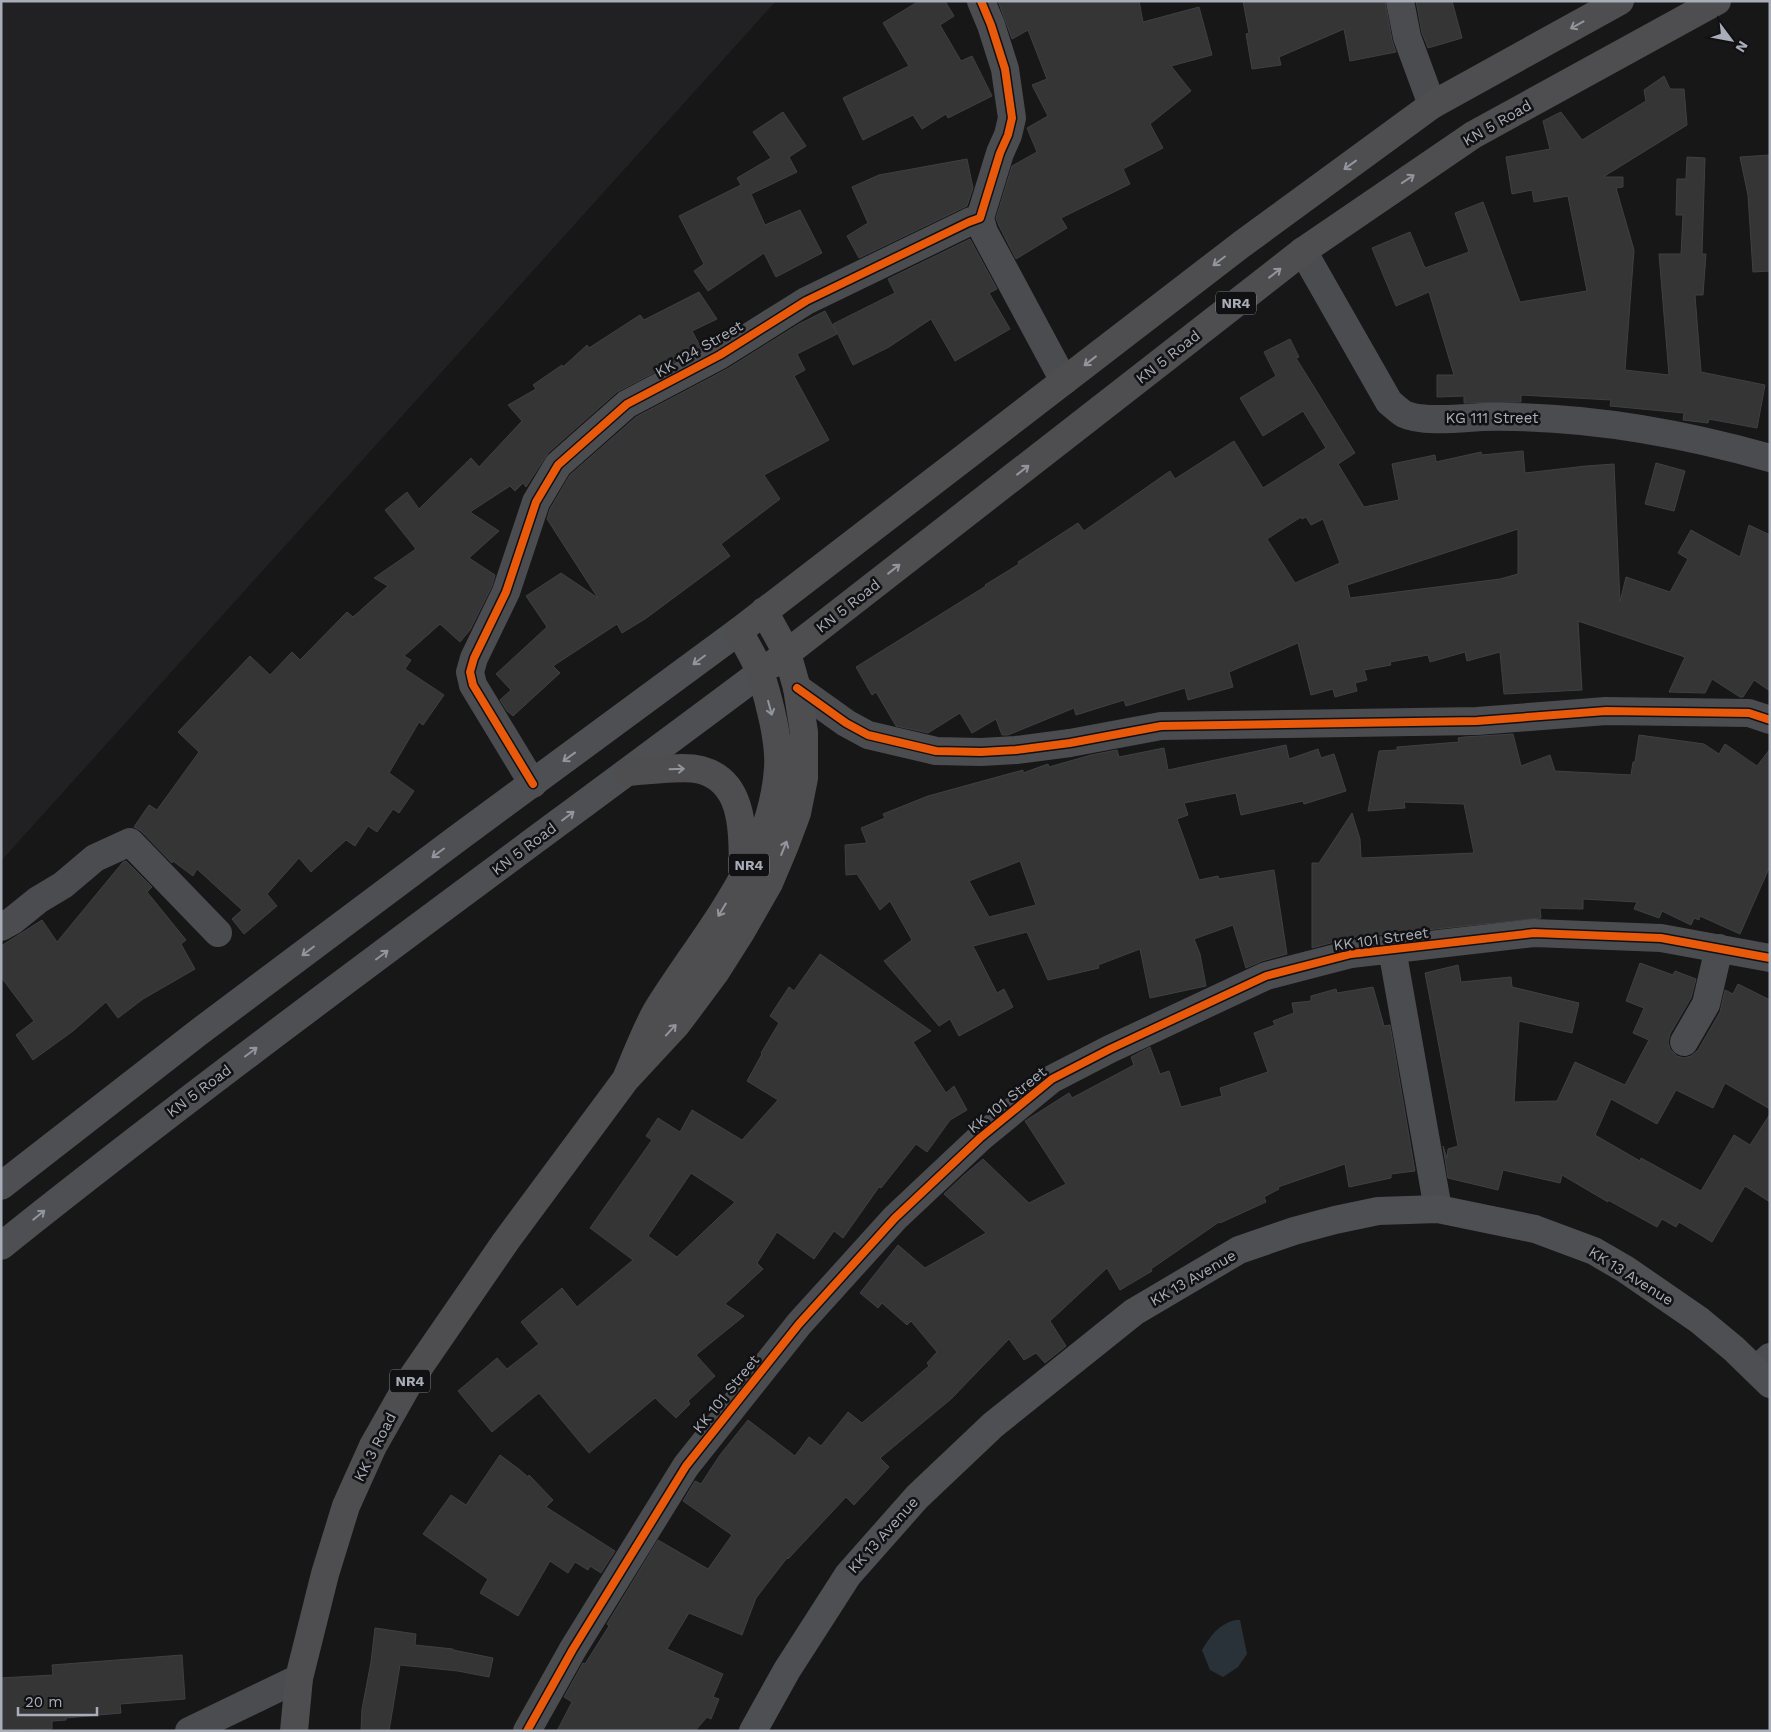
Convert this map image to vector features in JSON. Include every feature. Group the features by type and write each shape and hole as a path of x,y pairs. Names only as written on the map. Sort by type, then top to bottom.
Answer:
{"highway":[{"name":"NR4","path":"626,1079 656,1011 700,947 744,876 764,834 773,801 779,767 775,727 760,673 738,631 1242,244 1432,105 1620,1"},
{"name":"KN 5 Road","path":"760,673 1303,251 1473,135 1717,1"},
{"name":"NR4","path":"626,1079 676,1024 742,932 772,875 797,813 804,778 804,732 797,688 787,653 764,611"},
{"path":"628,772 700,770 714,776 727,786 735,798 742,823 744,876"},
{"name":"KK 3 Road","path":"294,1731 299,1678 326,1574 346,1506 373,1446 411,1379 500,1249 626,1079"}],"main road":[{"path":"1,1186 199,1032 738,631"},
{"name":"KN 5 Road","path":"1,1246 104,1163 760,673"},
{"name":"KK 13 Avenue","path":"753,1731 787,1670 848,1574 917,1497 993,1425 1134,1312 1239,1250 1335,1220 1378,1211 1438,1209 1535,1229 1594,1251 1699,1320 1734,1349 1765,1370"}],"street":[{"path":"981,1 1005,69 1012,118 980,218 984,232 1064,381"},
{"path":"1400,1 1407,37 1432,105"},
{"name":"KK 124 Street","path":"533,784 473,685 470,672 474,658 506,592 536,502 558,465 627,404 720,356 806,301 980,218"},
{"name":"KG 111 Street","path":"1303,251 1389,402 1404,414 1420,419 1519,416 1598,422 1724,445 1770,458"},
{"path":"797,688 846,723 868,735 936,751 981,752 1016,750 1070,743 1161,726 1477,721 1606,710 1749,713 1770,720"},
{"path":"1,927 12,921 38,900 63,885 95,858 130,842 218,933"},
{"name":"KK 101 Street","path":"527,1731 573,1649 686,1466 806,1317 895,1218 980,1138 1052,1080 1110,1049 1266,976 1351,954 1534,933 1661,938 1770,958"},
{"path":"1684,1042 1706,1004 1719,948"},
{"path":"1392,949 1438,1209"},
{"path":"189,1731 299,1678"}],"shaded area":[{"path":"1,1 776,1 1,861"},
{"path":"1235,1620 1240,1620 1247,1654 1238,1667 1223,1677 1210,1670 1202,1650 1215,1631"}],"building":[{"path":"919,1 945,1 954,16 940,25 961,61 972,56 992,96 948,118 946,114 922,129 913,115 863,140 843,98 909,66 883,23"},
{"path":"998,1 1139,1 1143,22 1199,7 1212,55 1171,66 1191,91 1150,124 1163,148 1123,169 1130,184 1061,218 1067,228 1016,259 996,218 1012,166 1037,152 1027,128 1048,116 1032,85 1047,79 1028,30 1012,39"},
{"path":"1243,1 1385,1 1396,52 1350,61 1344,29 1279,57 1281,65 1252,69 1246,34 1249,33"},
{"path":"1416,1 1452,1 1462,38 1428,48 1422,33"},
{"path":"1664,76 1670,89 1684,89 1687,125 1603,177 1623,177 1623,187 1616,188 1634,250 1625,370 1669,375 1659,254 1681,254 1683,215 1676,215 1677,179 1686,179 1687,157 1705,158 1702,254 1706,254 1703,295 1695,295 1701,372 1765,385 1757,428 1709,419 1708,423 1683,420 1684,413 1610,406 1611,400 1521,395 1521,402 1464,403 1464,396 1437,397 1437,375 1454,375 1429,292 1396,306 1372,248 1410,232 1425,268 1469,252 1455,213 1483,202 1520,302 1587,291 1568,196 1534,202 1532,190 1512,194 1506,157 1550,149 1543,121 1561,112 1582,140 1646,101 1644,90"},
{"path":"783,112 806,146 789,157 797,172 751,194 765,225 800,210 822,253 776,277 764,253 708,291 694,271 704,264 679,216 741,185 737,178 771,158 753,132"},
{"path":"1770,155 1770,271 1753,272 1748,195 1740,157"},
{"path":"967,159 973,188 967,206 859,258 847,236 868,223 852,187 879,175"},
{"path":"970,239 997,289 989,293 1010,329 955,361 931,319 889,347 853,365 833,324 895,293 888,279"},
{"path":"699,292 717,319 692,331 701,348 617,392 548,453 526,487 523,483 515,491 510,486 470,512 499,531 469,558 495,575 492,586 470,630 460,642 440,624 404,656 411,660 405,669 444,695 423,725 419,722 389,773 414,791 399,813 393,809 377,832 368,826 355,846 346,840 311,872 299,858 267,894 277,906 244,934 232,919 242,910 197,869 193,876 173,861 172,863 141,831 134,827 149,805 157,810 199,752 178,732 250,656 270,675 292,652 300,660 347,612 353,617 388,586 374,578 416,549 385,510 407,492 419,509 471,458 479,467 522,421 508,405 536,389 533,385 562,365 563,367 587,345 589,348 640,315 644,320"},
{"path":"825,311 837,334 797,354 805,370 794,376 829,440 764,475 780,499 721,544 730,556 645,619 622,633 617,624 553,666 560,673 513,716 507,711 500,700 511,690 496,674 547,627 526,596 561,573 598,598 547,519 550,509 570,475 636,417 727,369 799,324"},
{"path":"1290,339 1299,357 1296,358 1355,453 1338,464 1364,507 1399,500 1392,464 1435,455 1436,462 1481,452 1482,455 1523,451 1525,473 1614,464 1620,602 1626,577 1670,592 1688,559 1678,553 1691,530 1740,557 1749,525 1770,535 1770,691 1754,680 1743,697 1740,697 1712,679 1705,693 1669,692 1685,657 1578,621 1582,690 1504,694 1500,652 1467,661 1465,652 1430,662 1428,655 1390,662 1391,665 1364,670 1367,680 1355,683 1357,691 1335,697 1333,689 1311,695 1298,643 1229,672 1233,687 1188,700 1185,688 1126,706 1124,700 1076,715 1074,708 1008,735 1002,735 996,719 972,733 960,713 928,733 896,726 876,692 872,695 856,667 986,586 1019,564 1018,562 1078,523 1084,531 1170,471 1175,479 1234,441 1263,488 1326,448 1303,411 1263,436 1240,398 1276,376 1264,352","holes":["1301,517 1302,519 1306,517 1311,525 1323,519 1340,563 1295,583 1267,539","1518,529 1518,574 1500,579 1350,598 1347,585"]},
{"path":"1656,463 1685,471 1674,511 1645,504"},
{"path":"1513,734 1521,766 1550,755 1555,771 1631,775 1639,735 1704,744 1719,754 1725,744 1757,766 1770,749 1770,866 1740,934 1700,916 1699,920 1694,918 1691,925 1662,911 1659,918 1634,909 1637,902 1583,899 1583,909 1540,908 1541,918 1349,938 1312,948 1312,863 1319,863 1352,813 1360,839 1361,858 1474,853 1464,804 1404,802 1405,808 1368,811 1379,751 1397,750 1397,747 1459,742 1458,738 1464,737"},
{"path":"1286,745 1289,759 1318,749 1321,758 1334,754 1346,791 1304,804 1303,801 1241,815 1236,793 1184,803 1188,815 1177,819 1199,880 1218,876 1219,879 1274,870 1287,954 1246,968 1233,925 1194,939 1200,954 1206,986 1150,998 1140,949 1098,965 1099,968 1048,980 1027,932 973,946 997,993 1004,989 1013,1007 959,1036 950,1019 939,1026 884,961 912,940 890,901 880,910 857,874 846,875 845,845 867,843 861,828 885,818 883,814 928,796 1023,770 1023,773 1048,764 1049,767 1117,750 1119,757 1164,748 1168,770","holes":["1020,861 1036,905 989,917 969,881"]},
{"path":"126,861 152,887 147,892 186,940 181,944 195,969 143,999 118,1018 106,1002 73,1031 33,1060 16,1035 34,1021 1,977 1,946 42,920 57,942 123,862"},
{"path":"820,954 931,1031 913,1042 946,1093 954,1086 967,1110 950,1120 927,1152 916,1144 881,1188 879,1187 843,1238 834,1231 814,1259 777,1232 757,1263 763,1269 725,1304 744,1316 696,1355 715,1376 688,1401 690,1404 676,1418 655,1398 589,1453 539,1393 492,1432 458,1391 497,1358 507,1369 539,1344 521,1322 562,1288 577,1307 633,1260 590,1228 652,1140 646,1136 658,1118 680,1132 692,1110 742,1140 778,1100 747,1081 779,1023 770,1016 789,987 794,991","holes":["691,1173 735,1202 677,1257 648,1236"]},
{"path":"1640,963 1673,975 1675,971 1696,979 1691,998 1670,1034 1668,1042 1670,1049 1677,1056 1684,1058 1691,1056 1698,1050 1720,1012 1725,990 1733,994 1738,984 1770,1000 1770,1109 1725,1083 1713,1108 1676,1090 1657,1124 1611,1099 1595,1135 1640,1161 1641,1158 1701,1191 1734,1135 1750,1145 1770,1114 1770,1202 1745,1186 1712,1242 1679,1222 1676,1227 1662,1219 1657,1227 1608,1200 1608,1202 1562,1175 1560,1183 1503,1170 1498,1190 1448,1178 1443,1146 1447,1158 1448,1149 1458,1146 1425,973 1458,965 1461,982 1511,977 1512,987 1579,1003 1572,1033 1519,1021 1514,1102 1557,1101 1575,1062 1625,1085 1649,1040 1633,1033 1644,1008 1626,1001"},
{"path":"1373,987 1384,1026 1390,1025 1415,1171 1391,1174 1391,1178 1349,1187 1345,1164 1278,1187 1279,1189 1264,1197 1266,1202 1219,1222 1151,1269 1152,1271 1120,1290 1107,1268 1050,1321 1066,1346 1045,1363 1036,1353 1024,1360 1009,1339 951,1399 880,1458 889,1467 854,1505 846,1497 787,1558 756,1598 742,1635 689,1613 667,1649 723,1674 713,1697 719,1699 711,1719 707,1717 695,1731 557,1731 572,1702 564,1697 583,1663 585,1664 609,1626 607,1624 658,1540 708,1569 732,1535 683,1501 695,1481 701,1484 720,1455 748,1420 795,1456 809,1437 821,1446 848,1412 862,1423 929,1366 927,1363 937,1352 911,1321 907,1325 882,1303 878,1308 860,1293 898,1245 925,1268 986,1233 944,1194 963,1176 983,1159 1029,1203 1066,1184 1025,1121 1069,1093 1072,1098 1134,1065 1131,1057 1150,1047 1160,1074 1169,1071 1181,1107 1222,1096 1220,1088 1268,1072 1254,1033 1275,1025 1273,1021 1294,1013 1292,1003 1311,1001 1311,996 1336,989 1337,993"},
{"path":"500,1455 528,1477 529,1475 553,1500 546,1507 615,1551 601,1573 590,1566 588,1570 575,1562 568,1573 550,1561 518,1616 480,1593 488,1579 423,1534 451,1495 466,1505"},
{"path":"375,1628 416,1634 415,1645 453,1649 493,1658 489,1677 458,1671 400,1665 389,1731 361,1731 362,1709"},
{"path":"182,1655 185,1699 120,1704 121,1713 52,1721 52,1729 1,1731 1,1678 53,1675 52,1665"}],"cycle path":[{"path":"533,784 473,685 470,672 474,658 506,592 536,502 558,465 627,404 720,355 806,301 980,218 1012,118 1005,69 981,1"},
{"path":"797,688 846,723 868,735 936,751 981,752 1016,750 1070,743 1161,726 1477,721 1606,711 1749,713 1770,720"},
{"path":"527,1731 573,1649 686,1466 799,1324 895,1218 980,1138 1052,1079 1110,1049 1266,976 1351,954 1534,933 1661,938 1770,958"}]}
